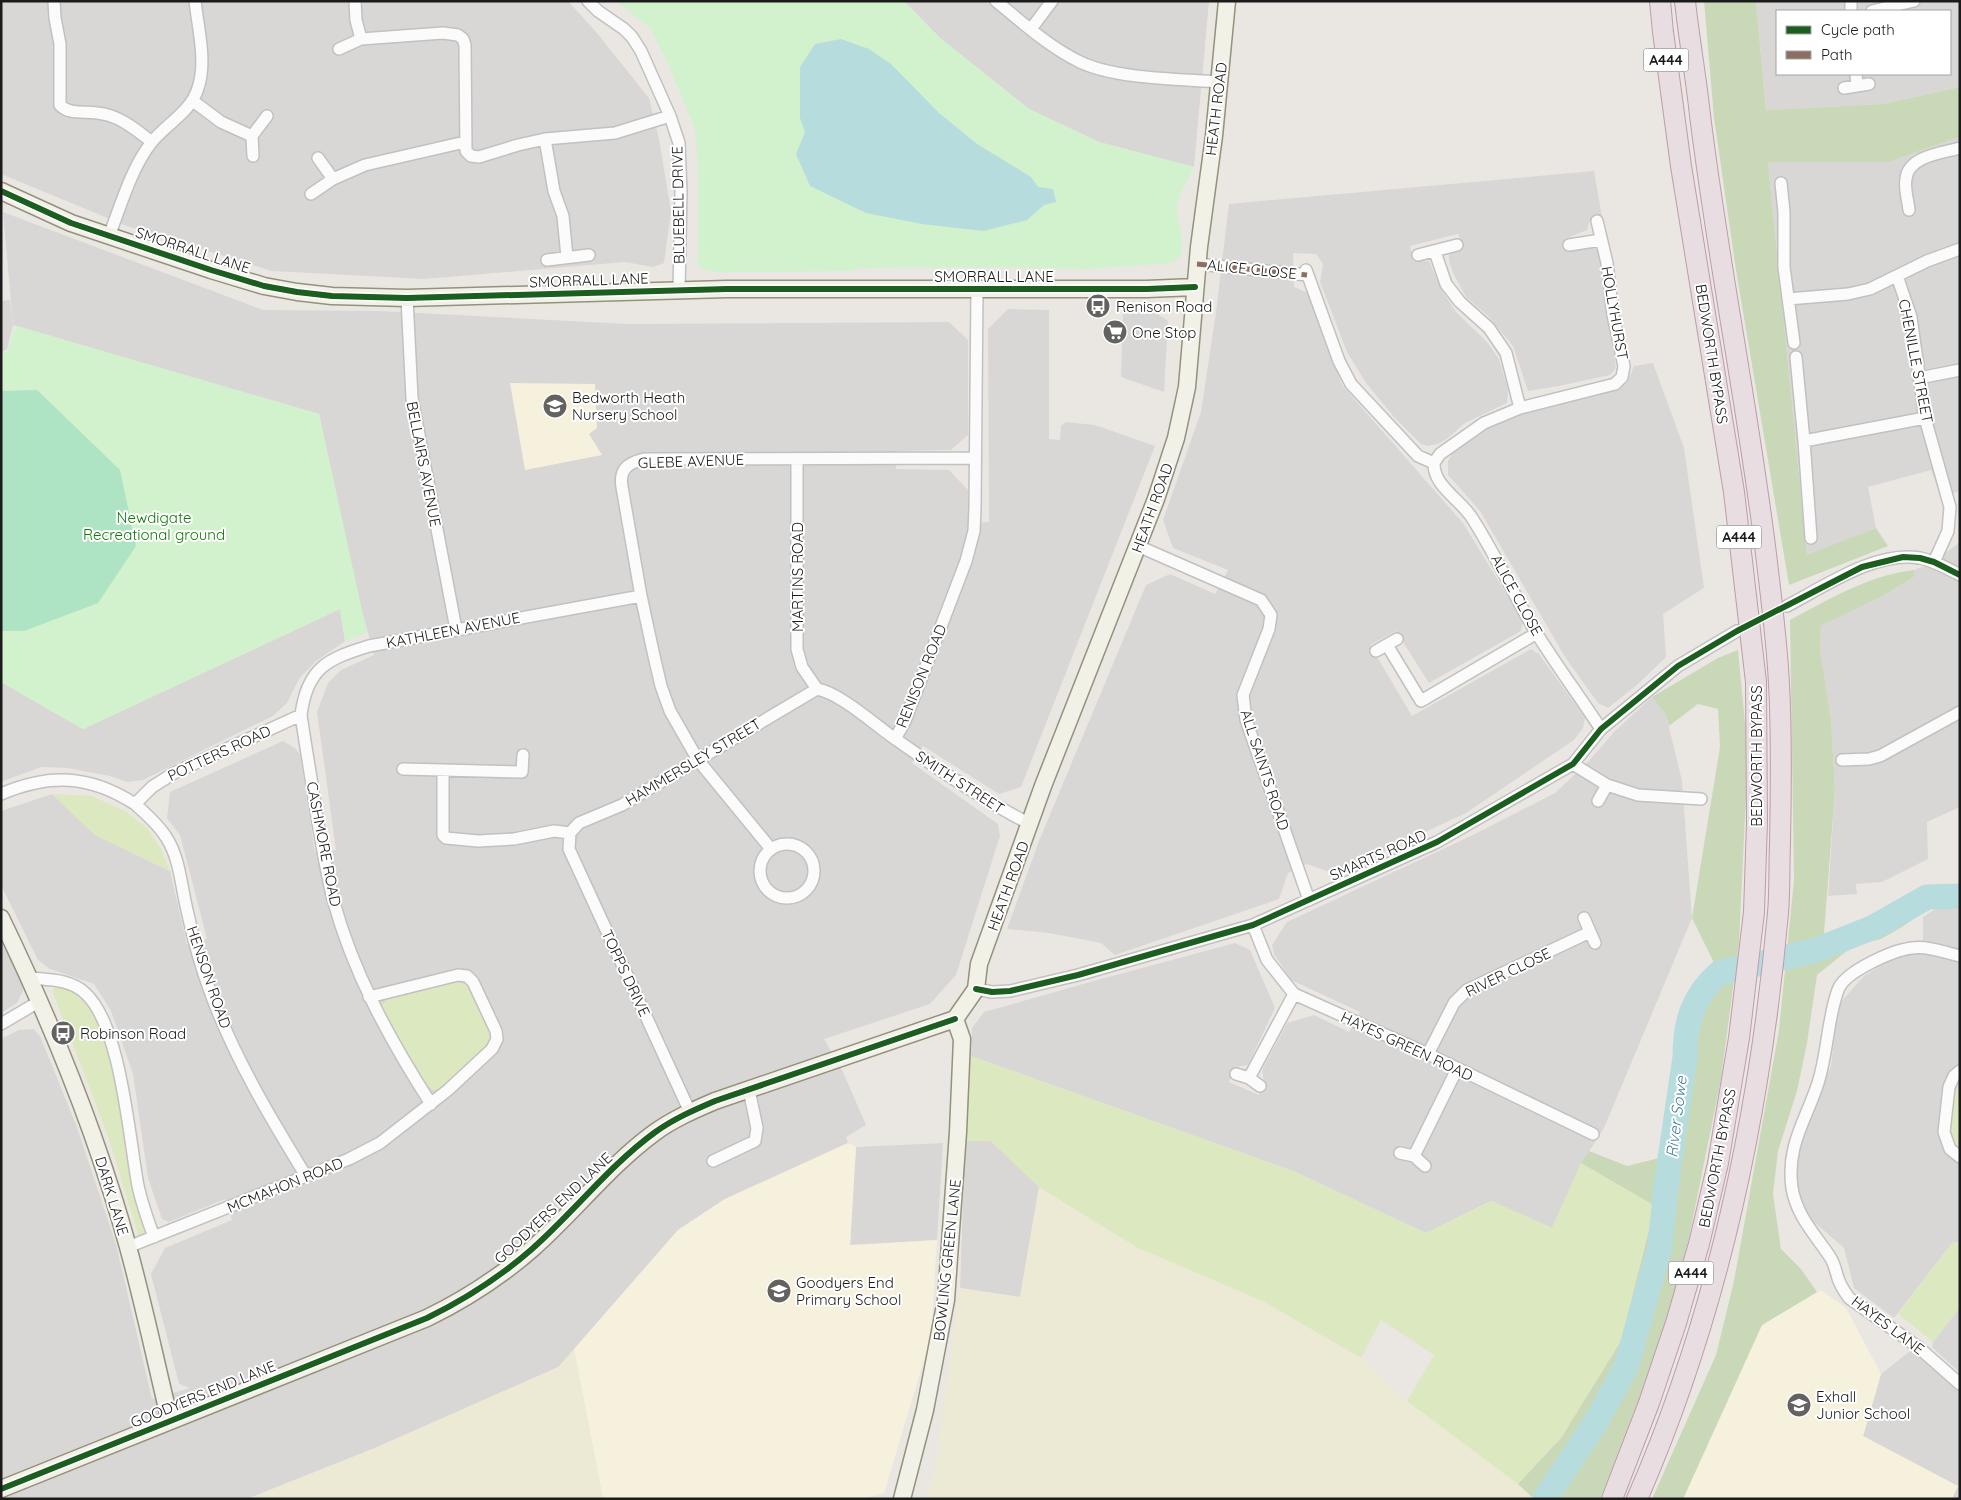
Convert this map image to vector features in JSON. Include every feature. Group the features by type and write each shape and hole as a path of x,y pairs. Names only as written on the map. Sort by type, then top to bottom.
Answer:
{"highway":[{"name":"BEDWORTH BYPASS","path":"1612,1499 1649,1403 1699,1244 1718,1163 1739,1038 1754,912 1757,822 1756,682 1734,492 1681,166 1660,1"},
{"name":"BEDWORTH BYPASS","path":"1637,1499 1656,1456 1691,1356 1724,1245 1746,1146 1763,1040 1778,910 1781,811 1779,682 1757,483 1705,165 1686,1"}],"street":[{"path":"54,1 60,44 60,105 70,111 95,112 112,116 129,124 152,142"},
{"path":"109,236 139,162 152,142 193,101 201,76 201,54 195,1"},
{"path":"355,1 356,20 361,39"},
{"name":"BLUEBELL DRIVE","path":"588,1 598,12 624,29 632,37 644,58 670,116 679,143 681,192 679,290"},
{"path":"996,1 1065,54 1082,63 1126,74 1219,82"},
{"path":"1031,29 1052,1"},
{"name":"HEATH ROAD","path":"976,990 979,964 1070,718 1168,465 1182,413 1187,387 1198,264 1214,136 1227,1"},
{"path":"1876,10 1914,1"},
{"path":"339,49 361,39 443,33 454,33 463,39 465,45 465,142 466,151 471,156 479,157 545,139 615,133 670,116"},
{"path":"1856,75 1857,86"},
{"path":"1844,88 1869,84"},
{"path":"193,101 221,122 252,136"},
{"path":"253,156 252,136 267,116"},
{"path":"545,139 554,191 563,216 567,257"},
{"path":"311,194 332,179 365,164 465,142"},
{"path":"1909,210 1905,179 1913,164 1920,160 1960,148"},
{"path":"318,158 332,179"},
{"path":"1782,183 1784,267 1794,343"},
{"name":"SMORRALL LANE","path":"1,191 64,220 211,270 272,287 332,296 407,298 679,290 1148,289 1196,287"},
{"name":"HOLLYHURST","path":"1520,408 1615,384 1624,372 1613,316 1607,263 1597,221"},
{"path":"1570,245 1601,240"},
{"path":"1418,255 1457,245"},
{"path":"1788,299 1848,294 1870,288 1927,261 1960,249"},
{"path":"1434,463 1440,454 1484,423 1520,408 1506,353 1489,328 1460,302 1446,284 1435,252"},
{"path":"547,260 588,255"},
{"name":"ALICE CLOSE","path":"1198,264 1306,272 1339,361 1351,384 1418,456 1434,463 1434,471 1440,482 1469,512 1537,633 1601,729"},
{"name":"CHENILLE STREET","path":"1897,276 1910,317 1925,418 1950,507 1948,531 1934,562"},
{"name":"RENISON ROAD","path":"895,739 908,712 970,546 976,508 977,288"},
{"name":"BELLAIRS AVENUE","path":"407,298 412,398 456,629"},
{"path":"1796,357 1811,538"},
{"path":"1918,378 1960,370"},
{"path":"1804,441 1925,418"},
{"name":"GLEBE AVENUE","path":"770,849 698,760 670,711 661,686 641,596 621,477 622,471 630,463 644,459 667,458 975,458"},
{"name":"MARTINS ROAD","path":"797,459 797,649 802,666 817,689"},
{"name":"ALL SAINTS ROAD","path":"1138,546 1261,600 1271,615 1269,629 1243,695 1246,720 1309,900"},
{"path":"1787,606 1862,567 1903,557 1920,558 1934,562 1960,575"},
{"name":"KATHLEEN AVENUE","path":"301,715 303,699 309,683 327,662 341,655 369,646 641,596"},
{"name":"SMARTS ROAD","path":"976,990 992,992 1010,991 1078,975 1253,925 1437,842 1573,764 1601,729 1678,666 1737,631"},
{"path":"1387,645 1421,701 1537,633"},
{"path":"1376,651 1398,639"},
{"name":"SMITH STREET","path":"817,689 830,692 895,739 1012,816 1030,824"},
{"name":"HAMMERSLEY STREET","path":"570,833 579,823 622,805 817,689"},
{"path":"1842,760 1869,759 1880,756 1960,712"},
{"name":"POTTERS ROAD","path":"135,804 152,787 174,772 301,715"},
{"name":"CASHMORE ROAD","path":"301,715 324,860 333,899 346,939 369,997 398,1053 431,1104"},
{"path":"403,769 522,772 523,755"},
{"path":"1573,764 1607,786 1638,795 1701,799"},
{"path":"443,770 443,835 446,838 478,842 514,839 554,831 570,833"},
{"path":"1,794 36,782 56,779 80,781 100,786 117,792 135,804"},
{"path":"1598,801 1607,786"},
{"name":"HENSON ROAD","path":"135,804 154,821 167,838 175,855 194,939 211,993 245,1072 306,1176"},
{"name":"TOPPS DRIVE","path":"570,833 569,849 690,1112"},
{"path":"790,844 800,847 809,855 813,864 813,877 804,892 786,898 774,895 767,889 761,880 760,870 762,860 770,849 790,844"},
{"name":"DARK LANE","path":"1,918 40,1002 76,1091 101,1160 128,1247 170,1421"},
{"name":"RIVER CLOSE","path":"1428,1054 1454,1003 1467,990 1592,937 1584,918"},
{"name":"HAYES GREEN ROAD","path":"1253,925 1267,960 1294,994 1428,1054 1593,1134"},
{"name":"HAYES LANE","path":"1960,956 1928,948 1911,948 1884,956 1859,969 1838,987 1818,1084 1801,1123 1794,1145 1792,1163 1792,1188 1797,1207 1808,1228 1830,1257 1842,1288 1850,1298 1918,1347 1960,1384"},
{"path":"369,997 458,975 467,976 473,982 496,1031 497,1039 492,1049 431,1104"},
{"name":"DARK LANE","path":"30,978 63,981 73,985 83,991 97,1008 116,1060 138,1186 154,1238"},
{"path":"954,1019 976,990"},
{"path":"1249,1078 1294,994"},
{"path":"1,1024 40,1002"},
{"name":"GOODYERS END LANE","path":"1,1489 427,1318 471,1295 510,1268 636,1148 654,1133 690,1112 954,1019"},
{"name":"BOWLING GREEN LANE","path":"902,1499 927,1401 946,1300 958,1132 962,1039 954,1019"},
{"path":"1414,1156 1457,1069"},
{"path":"1960,1071 1954,1076 1949,1087 1944,1132 1950,1149 1960,1157"},
{"path":"1236,1074 1249,1078 1260,1086"},
{"path":"712,1161 756,1141 757,1128 749,1090"},
{"name":"MCMAHON ROAD","path":"128,1247 349,1159 380,1143 431,1104"},
{"path":"1400,1153 1414,1156 1426,1166"}],"shaded area":[{"path":"1,1 568,1 597,33 649,98 659,139 671,211 664,263 653,267 625,262 424,279 272,271 127,226 1,174"},
{"path":"904,1 1209,1 1194,167 1099,142 1029,109 940,38"},
{"path":"1756,1 1960,1 1960,87 1883,104 1766,110"},
{"path":"1960,137 1960,491 1941,497 1931,470 1868,487 1876,528 1807,556 1768,162 1889,162"},
{"path":"1594,171 1602,217 1590,220 1587,230 1565,239 1567,248 1593,245 1600,254 1616,368 1610,375 1528,391 1513,346 1488,316 1466,297 1453,273 1449,261 1449,253 1462,247 1458,234 1410,246 1414,261 1429,261 1443,292 1456,312 1487,342 1499,359 1508,390 1507,403 1465,423 1438,444 1428,446 1421,444 1394,417 1366,383 1347,352 1320,282 1323,264 1316,254 1293,253 1294,287 1308,293 1342,385 1463,523 1523,621 1521,631 1429,683 1396,631 1370,645 1412,716 1531,649 1539,654 1585,718 1583,728 1574,740 1466,813 1335,874 1307,864 1288,873 1279,899 1115,955 1101,943 1049,933 1007,929 1039,841 1146,585 1170,574 1215,594 1228,570 1173,548 1163,520 1201,412 1216,312 1229,204"},
{"path":"3,212 263,310 379,311 628,324 949,322 968,340 968,435 951,450 896,451 896,469 949,470 968,490 968,523 989,522 988,329 1008,309 1049,310 1049,439 1060,440 1061,426 1066,422 1095,425 1155,446 1021,787 999,794 923,746 912,763 998,824 1000,836 956,975 930,1004 824,1039 843,1072 866,1125 846,1137 848,1143 725,1199 678,1230 559,1367 375,1448 247,1499 1,1499 1,1039 19,1030 34,1029 40,1036 77,1127 116,1244 152,1399 190,1388 179,1384 151,1274 165,1248 232,1220 225,1199 169,1222 162,1219 148,1178 133,1074 111,1011 94,984 50,969 38,960 1,885 1,811 52,794 95,835 170,871 187,944 207,939 180,835 167,818 170,792 283,741 295,748 300,754 315,852 336,850 317,712 328,683 341,670 374,655 360,604 319,414 13,325"},
{"path":"10,300 13,325 7,349 1,352 1,301"},
{"path":"1149,308 1168,321 1164,392 1121,377 1123,310"},
{"path":"1653,363 1684,448 1704,588 1663,614 1666,657 1637,685 1608,708 1598,703 1565,657 1480,511 1448,475 1448,461 1453,452 1500,420 1610,391 1627,383 1634,366"},
{"name":"Bedworth Heath Nursery School","path":"510,383 595,384 597,428 589,434 602,455 525,470"},
{"path":"1960,542 1960,807 1927,822 1928,859 1882,882 1856,884 1857,894 1828,896 1835,791 1831,718 1820,650 1821,626 1883,596 1914,577 1914,570 1934,562"},
{"path":"340,609 345,641 315,662 299,679 287,703 273,716 143,780 127,782 110,776 67,768 41,767 1,782 1,682 83,729"},
{"path":"1652,697 1666,715 1682,781 1692,918 1604,1128 1581,1164 1552,1228 1491,1201 1426,1233 1293,1171 971,1056 972,1028 984,1012 1235,943 1250,950 1275,1008 1248,1065 1236,1067 1229,1082 1259,1095 1264,1081 1262,1070 1287,1023 1314,1015 1349,1032 1360,1012 1291,980 1274,954 1272,945 1287,922 1475,834 1555,793 1588,762 1614,732"},
{"path":"1943,904 1960,904 1960,1242 1952,1243 1894,1318 1854,1288 1844,1248 1814,1222 1801,1202 1796,1182 1795,1161 1803,1128 1831,1066 1838,1005 1864,976 1894,957 1923,952 1923,917"},
{"path":"1,938 20,976 23,991 17,1003 1,1013"},
{"path":"965,1141 991,1141 1039,1187 1020,1297 960,1288"},
{"name":"Goodyers End Primary School","path":"848,1143 856,1147 850,1245 937,1240 931,1336 884,1493 862,1499 603,1499 574,1349 678,1230 725,1199"},
{"path":"943,1143 937,1240 850,1246 856,1147"},
{"path":"1039,1187 1138,1248 1263,1301 1361,1358 1407,1401 1518,1484 1534,1499 926,1499 935,1467 960,1288 1020,1297"},
{"name":"Exhall Junior School","path":"1821,1290 1846,1308 1881,1374 1863,1436 1958,1486 1952,1499 1683,1499 1762,1325"},
{"path":"1960,1307 1960,1373 1932,1347 1933,1342"},
{"path":"574,1349 603,1499 247,1499 375,1448 558,1367"},
{"path":"1910,1351 1920,1352 1960,1392 1960,1499 1952,1499 1957,1486 1863,1436 1881,1374"}],"green space":[{"path":"616,1 904,1 940,38 1029,109 1099,142 1194,167 1177,204 1182,237 1181,252 1178,259 1172,263 1087,269 1000,267 863,268 849,271 719,272 702,269 698,263 698,168 695,129 666,59 650,28"},
{"path":"1704,1 1756,1 1766,110 1883,104 1960,87 1960,137 1889,162 1768,162 1807,555 1876,528 1888,546 1789,585 1736,270 1714,118"},
{"name":"Newdigate Recreational ground","path":"17,326 319,414 367,633 345,641 340,609 83,729 1,682 1,353 11,352 7,349"},
{"path":"37,390 120,470 136,546 98,603 24,631 1,631 1,391"},
{"path":"1914,570 1914,577 1883,596 1821,626 1820,650 1831,718 1835,791 1824,933 1850,932 1861,929 1882,918 1912,895 1926,904 1922,913 1902,927 1881,939 1853,946 1817,975 1807,1043 1797,1091 1778,1151 1773,1194 1781,1249 1801,1269 1817,1292 1762,1325 1683,1499 1652,1499 1716,1355 1734,1281 1779,1030 1794,880 1790,620 1866,582"},
{"path":"1738,650 1748,754 1739,943 1721,1079 1688,1243 1659,1347 1600,1499 1534,1499 1518,1484 1561,1438 1621,1341 1655,1206 1581,1163 1589,1151 1627,1166 1671,1155 1685,1060 1685,1037 1689,1019 1701,994 1719,973 1692,918 1720,747 1718,709 1698,704 1669,726 1666,715 1652,697 1718,658"},
{"path":"52,794 92,796 127,812 148,829 161,849 170,871 95,835"},
{"path":"455,981 469,985 492,1034 490,1043 440,1089 433,1090 401,1047 388,1023 382,1005 390,997"},
{"path":"65,987 88,1003 94,1011 102,1030 119,1097 134,1193 146,1235 139,1237 108,1136 53,993 53,988"},
{"path":"971,1056 1293,1171 1426,1233 1492,1201 1552,1228 1581,1163 1655,1206 1621,1341 1561,1438 1518,1484 1407,1401 1434,1355 1381,1320 1361,1358 1263,1301 1138,1248 1039,1187 991,1141 965,1141"},
{"path":"1960,1080 1960,1149 1952,1140 1950,1131 1954,1099"},
{"path":"1960,1242 1960,1307 1933,1342 1898,1314 1952,1243"}],"water":[{"path":"841,39 869,49 891,64 939,113 977,144 1031,177 1038,187 1053,189 1056,202 1044,205 1027,220 983,231 922,224 866,213 810,186 796,154 805,132 800,118 800,67 815,44"}],"waterway":[{"name":"River Sowe","path":"1545,1499 1596,1422 1626,1367 1660,1247 1666,1186 1685,1057 1685,1045 1692,1011 1702,991 1719,973 1816,950 1874,927 1927,897 1960,896"}],"marked path":[{"path":"1197,264 1307,275"}],"cycle path":[{"path":"1,191 71,223 211,270 264,286 332,296 407,298 727,289 1147,289 1195,287"},
{"path":"976,989 992,992 1010,991 1078,975 1253,925 1437,842 1573,764 1601,729 1678,666 1737,631 1862,567 1903,557 1920,558 1934,562 1960,575"},
{"path":"1,1489 427,1318 482,1287 508,1269 547,1235 622,1160 654,1133 676,1119 715,1101 955,1019"}],"place":[{"name":"Renison Road","path":"1098,306"},
{"name":"One Stop","path":"1115,332"},
{"name":"Bedworth Heath Nursery School","path":"555,406"},
{"name":"Robinson Road","path":"63,1033"},
{"name":"Goodyers End Primary School","path":"779,1291"},
{"name":"Exhall Junior School","path":"1799,1405"}]}
